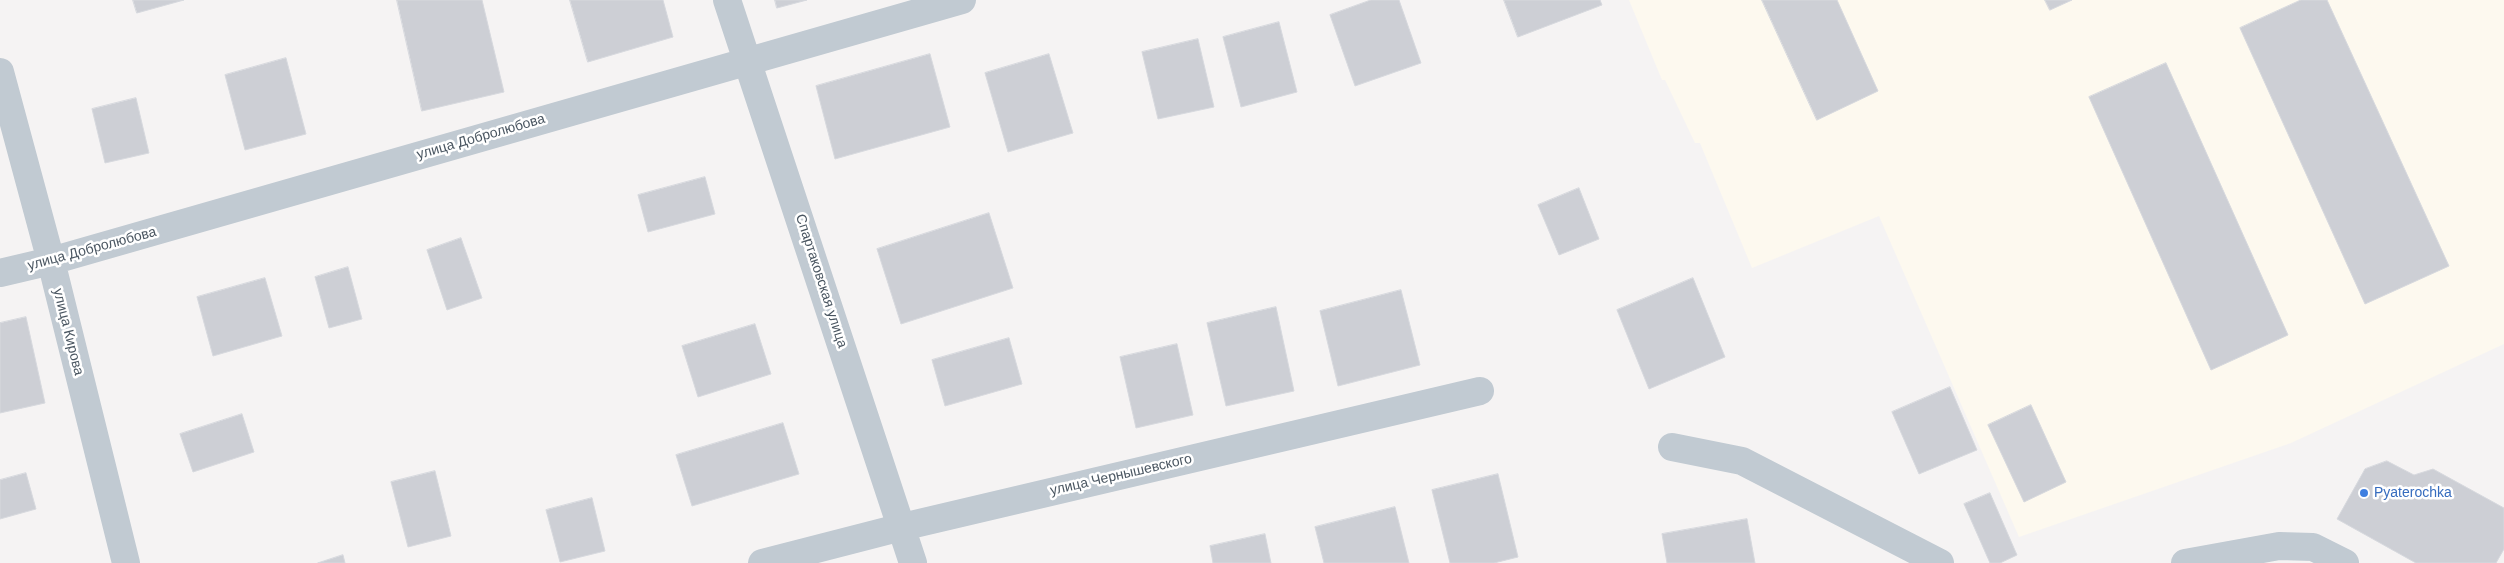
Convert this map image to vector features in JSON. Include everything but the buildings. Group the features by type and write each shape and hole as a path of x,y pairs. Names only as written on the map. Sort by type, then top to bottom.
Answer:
{"street":[{"name":"Спартаковская улица","path":"727,0 914,563"},
{"name":"улица Добролюбова","path":"0,273 51,261 747,60 962,0"},
{"name":"улица Кирова","path":"0,72 51,261 126,563"},
{"name":"улица Чернышевского","path":"762,563 902,526 1480,391"},
{"path":"1672,448 1742,461 1940,563"},
{"path":"2185,563 2278,546 2313,547 2345,563"}],"shaded area":[{"path":"1629,0 2504,0 2504,344 2291,443 2019,537 1879,216 1752,268 1700,143 1695,143 1665,80 1662,80"}],"place":[{"name":"Pyaterochka","path":"2364,493"}]}
